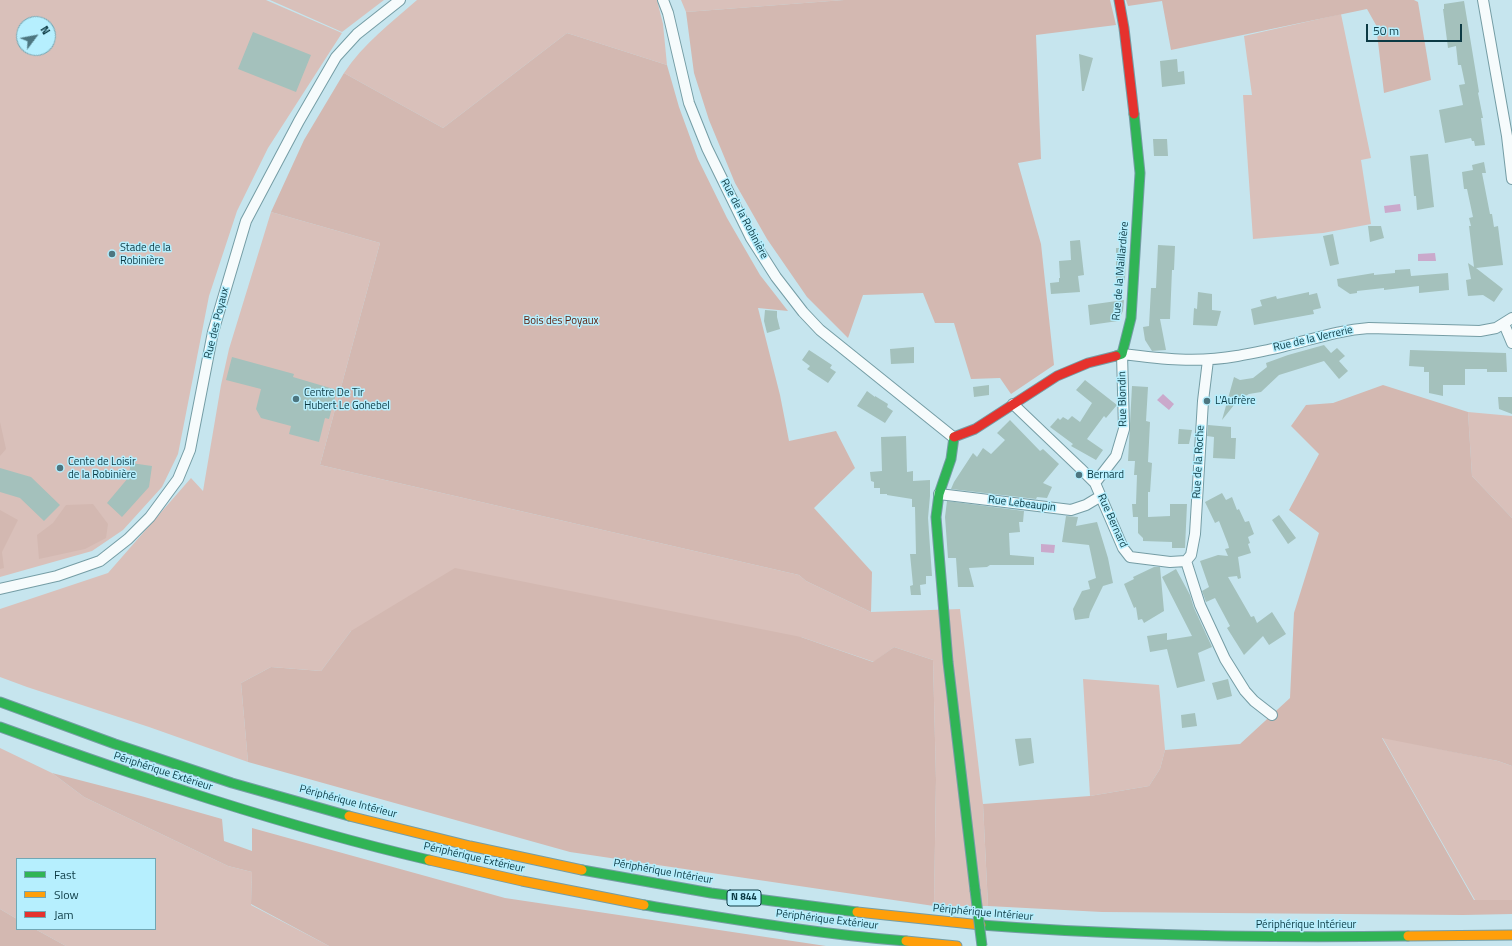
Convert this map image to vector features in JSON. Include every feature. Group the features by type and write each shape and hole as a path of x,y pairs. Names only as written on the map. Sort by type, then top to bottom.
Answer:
{"main road":[{"name":"Rue de la Maillardière","path":"1119,0 1124,28 1140,173 1131,318 1122,354"},
{"path":"982,946 946,646 936,517 939,494 951,459 953,437 975,429 1057,376 1076,367 1122,354"},
{"name":"Périphérique Intérieur","path":"0,702 74,730 204,774 375,822 516,856 626,878 737,897 887,916 1082,932 1269,937 1512,935"},
{"name":"Périphérique Extérieur","path":"0,727 106,766 192,794 381,848 476,871 551,888 698,914 845,935 957,946"}],"street":[{"name":"Rue des Poyaux","path":"0,589 57,576 100,561 128,539 150,517 178,479 190,450 213,332 246,221 299,121 336,57 357,34 400,0"},
{"name":"Rue de la Robinière","path":"663,0 668,13 690,103 707,148 751,238 776,277 820,330 953,437"},
{"path":"1483,0 1512,179"},
{"name":"Rue de la Verrerie","path":"1122,354 1176,360 1208,360 1271,349 1338,331 1376,328 1475,332 1496,328 1508,321 1512,343"},
{"name":"Rue Blondin","path":"1095,484 1116,456 1124,429 1122,354"},
{"name":"Rue de la Roche","path":"1186,561 1191,555 1195,534 1203,402 1208,360"},
{"name":"Rue Bernard","path":"1013,404 1095,484 1123,548 1130,557 1170,562 1186,561"},
{"name":"Rue Lebeaupin","path":"939,494 1071,510 1086,505 1101,496"},
{"path":"1186,561 1200,605 1225,659 1245,691 1254,701 1272,714"}],"shaded area":[{"name":"Stade de la Robinière","path":"0,0 266,0 342,33 268,148 237,211 209,296 178,454 162,487 123,530 92,551 0,577"},
{"path":"270,0 384,0 342,32"},
{"path":"417,0 657,0 663,24 667,65 567,33 443,128 344,73 369,43"},
{"path":"681,0 844,0 686,12"},
{"path":"1341,14 1371,158 1361,160 1371,224 1323,233 1253,239 1243,95 1252,95 1244,36"},
{"path":"1400,204 1401,211 1385,213 1384,206"},
{"path":"271,212 380,243 320,465 799,575 806,581 871,612 960,609 983,804 988,906 934,906 936,780 933,660 894,647 874,662 801,637 351,631 321,671 271,667 241,683 248,762 0,677 0,609 108,573 191,478 203,491 221,385 229,349"},
{"path":"1435,253 1436,261 1418,261 1418,254"},
{"path":"1163,394 1174,404 1169,410 1157,400"},
{"path":"1468,412 1512,416 1512,518 1472,476"},
{"path":"1041,544 1055,545 1054,553 1041,552"},
{"path":"1083,679 1159,685 1165,750 1160,769 1149,786 1090,796"},
{"path":"1382,737 1498,761 1512,766 1512,900 1475,900"},
{"path":"0,748 52,773 84,797 228,866 252,872 251,905 329,946 66,946 37,930 156,930 156,858 16,858 16,918 0,909"}],"green space":[{"path":"844,0 1110,0 1116,25 1036,35 1041,159 1018,163 1041,244 1054,365 1011,394 1000,378 971,379 954,323 935,323 923,293 863,295 848,338 807,297 767,239 735,183 709,120 694,73 686,12"},
{"path":"1126,0 1414,0 1418,2 1431,80 1384,93 1376,25 1367,9 1171,50 1162,1 1128,6"},
{"name":"Bois des Poyaux","path":"567,33 667,65 679,107 698,159 727,218 760,275 788,311 758,308 780,395 789,441 836,431 855,468 814,508 872,572 871,612 806,581 799,575 320,465 380,243 271,212 304,140 344,73 443,128"},
{"path":"1383,385 1468,412 1472,476 1512,518 1512,766 1498,761 1382,738 1474,900 1512,900 1512,914 1463,915 1102,912 988,906 983,804 1090,796 1149,786 1160,769 1165,750 1240,744 1290,698 1294,613 1319,533 1289,510 1319,454 1291,426 1306,405 1333,403"},
{"path":"0,422 6,449 0,456"},
{"path":"93,504 108,524 106,538 85,549 39,559 37,535 53,523 66,505"},
{"path":"0,510 18,520 2,552 4,568 0,569"},
{"path":"455,568 801,637 873,662 894,647 933,660 936,780 934,906 570,852 248,762 241,683 271,667 321,671 351,631"},
{"path":"52,773 222,819 224,841 252,851 252,828 505,898 826,946 329,946 251,904 252,872 228,866 84,797"},
{"path":"0,909 16,918 16,930 37,930 66,946 0,946"}],"building":[{"path":"1464,1 1483,118 1481,118 1485,145 1475,146 1474,141 1472,141 1471,138 1445,143 1439,110 1463,105 1459,85 1465,84 1461,65 1458,65 1456,46 1448,48 1443,9 1444,4"},
{"path":"253,32 311,55 296,92 238,69"},
{"path":"1079,54 1093,58 1084,91 1082,91"},
{"path":"1177,59 1178,72 1184,71 1185,84 1162,87 1160,61"},
{"path":"1153,139 1167,139 1168,156 1154,156"},
{"path":"1428,154 1434,207 1417,210 1410,156"},
{"path":"1484,162 1486,173 1482,173 1490,214 1492,214 1494,227 1498,226 1503,265 1476,268 1503,289 1494,302 1483,295 1468,296 1466,280 1471,279 1468,263 1474,267 1469,226 1471,226 1469,218 1473,217 1467,189 1464,189 1462,172 1473,170 1472,165"},
{"path":"1368,226 1381,226 1384,238 1370,242"},
{"path":"1333,234 1339,264 1330,266 1323,236"},
{"path":"1080,240 1084,275 1078,276 1080,292 1051,294 1050,283 1059,282 1060,278 1059,261 1071,260 1070,241"},
{"path":"1158,245 1175,246 1174,270 1172,270 1170,319 1160,319 1166,350 1152,351 1145,340 1143,327 1149,326 1151,288 1156,288"},
{"path":"1116,248 1126,248 1125,280 1116,281"},
{"path":"1410,269 1411,276 1448,273 1449,290 1419,293 1419,286 1357,291 1357,293 1350,294 1338,286 1337,279 1374,273 1374,275 1395,273 1395,270"},
{"path":"1198,292 1212,294 1212,310 1221,311 1217,326 1193,325 1194,308 1197,309"},
{"path":"1309,292 1309,295 1317,293 1321,308 1313,310 1314,314 1254,325 1251,309 1262,306 1260,300 1276,296 1277,299"},
{"path":"1124,300 1123,311 1118,321 1090,325 1088,305"},
{"path":"765,310 777,311 780,329 767,333 764,321"},
{"path":"1324,345 1331,353 1337,348 1345,356 1339,361 1348,371 1339,379 1324,361 1279,375 1261,392 1249,394 1238,400 1222,420 1234,377 1240,380 1253,378 1267,367 1266,363"},
{"path":"914,347 914,363 891,364 890,349"},
{"path":"809,350 832,365 830,368 836,372 828,383 807,369 810,366 802,360"},
{"path":"1410,350 1506,353 1507,372 1487,372 1487,369 1465,369 1465,385 1443,385 1443,396 1429,393 1429,372 1424,372 1424,367 1409,366"},
{"name":"Centre De Tir Hubert Le Gohebel","path":"232,357 294,374 293,377 337,390 329,419 325,418 319,442 289,434 291,426 261,418 256,409 261,389 226,380"},
{"path":"1085,380 1117,405 1106,418 1104,416 1087,439 1103,450 1096,460 1071,446 1073,444 1050,427 1058,418 1060,420 1063,417 1068,420 1072,416 1080,422 1092,403 1076,390"},
{"path":"989,385 989,395 974,397 973,387"},
{"path":"1132,386 1148,387 1146,421 1150,422 1148,462 1152,463 1150,492 1148,492 1148,517 1170,516 1170,504 1187,504 1185,548 1172,548 1172,542 1143,541 1143,538 1138,533 1138,517 1133,517 1132,504 1136,504 1137,475 1134,475 1135,461 1128,461"},
{"path":"867,391 888,404 887,407 893,411 885,423 857,406"},
{"path":"1498,397 1512,397 1512,414 1499,409"},
{"path":"1010,420 1040,451 1043,449 1059,464 1043,483 1052,487 1047,498 1037,497 1036,499 951,489 973,453 977,457 983,448 991,454 1005,440 997,433"},
{"path":"1208,425 1231,427 1231,438 1236,438 1235,459 1213,458 1214,437 1207,436"},
{"path":"1179,429 1192,430 1189,444 1178,444"},
{"path":"906,436 907,472 913,471 913,481 930,480 928,518 932,576 926,576 926,584 920,585 921,595 911,595 910,586 913,585 910,554 916,554 915,507 912,507 912,499 880,494 880,488 874,488 874,482 871,481 870,472 882,471 881,437"},
{"path":"131,463 152,466 149,487 122,517 107,503 128,478"},
{"path":"0,468 31,477 60,505 44,521 20,498 0,492"},
{"path":"1222,493 1226,500 1232,497 1237,510 1239,509 1245,522 1249,521 1254,534 1248,537 1250,543 1248,544 1251,553 1238,557 1241,578 1238,579 1237,576 1228,577 1251,617 1254,616 1257,623 1272,612 1286,634 1269,645 1263,636 1244,655 1227,628 1230,626 1215,598 1206,602 1202,591 1209,587 1200,561 1218,555 1228,556 1225,549 1229,548 1228,544 1219,521 1215,523 1205,502"},
{"path":"947,501 1024,511 1023,522 1019,522 1020,532 1009,533 1010,555 1034,557 1034,565 990,565 987,567 969,568 974,587 958,587 956,558 948,558 945,517"},
{"path":"1279,515 1296,538 1288,544 1272,520"},
{"path":"1066,516 1078,517 1076,526 1097,522 1108,558 1113,583 1103,586 1089,618 1075,620 1073,609 1082,591 1090,589 1088,581 1096,578 1089,545 1062,542"},
{"path":"1154,567 1160,567 1164,611 1144,623 1142,619 1138,620 1136,607 1134,608 1124,584 1134,579 1133,577"},
{"path":"1176,569 1190,595 1194,608 1212,647 1198,653 1205,681 1177,688 1167,649 1150,652 1147,636 1167,633 1167,640 1192,636 1162,577"},
{"path":"1228,679 1232,696 1217,700 1212,683"},
{"path":"1195,713 1197,726 1182,728 1181,715"},
{"path":"1031,738 1034,763 1019,766 1015,739"}],"traffic: fast":[{"path":"1116,356 1122,354 1131,318 1140,173 1134,114"},
{"path":"954,437 951,459 939,494 936,517 948,662 975,890"},
{"path":"0,702 115,744 232,783 349,816"},
{"path":"0,727 106,765 213,800 320,832 429,860"},
{"path":"582,870 711,893 857,912"},
{"path":"975,890 982,946"},
{"path":"644,905 807,930 906,941"},
{"path":"981,925 1141,934 1301,937 1408,936"}],"traffic: slow":[{"path":"349,816 470,846 582,870"},
{"path":"429,860 522,881 644,905"},
{"path":"857,912 981,925"},
{"path":"1408,936 1512,935"},
{"path":"906,941 957,946"}],"traffic: jam":[{"path":"1119,0 1124,28 1134,114"},
{"path":"954,437 975,429 1057,376 1088,363 1116,356"}],"place":[{"name":"Stade de la Robinière","path":"112,254"},
{"name":"Centre De Tir Hubert Le Gohebel","path":"296,399"},
{"name":"L'Aufrère","path":"1207,401"},
{"name":"Cente de Loisir de la Robinière","path":"60,468"},
{"name":"Bernard","path":"1079,475"}]}
